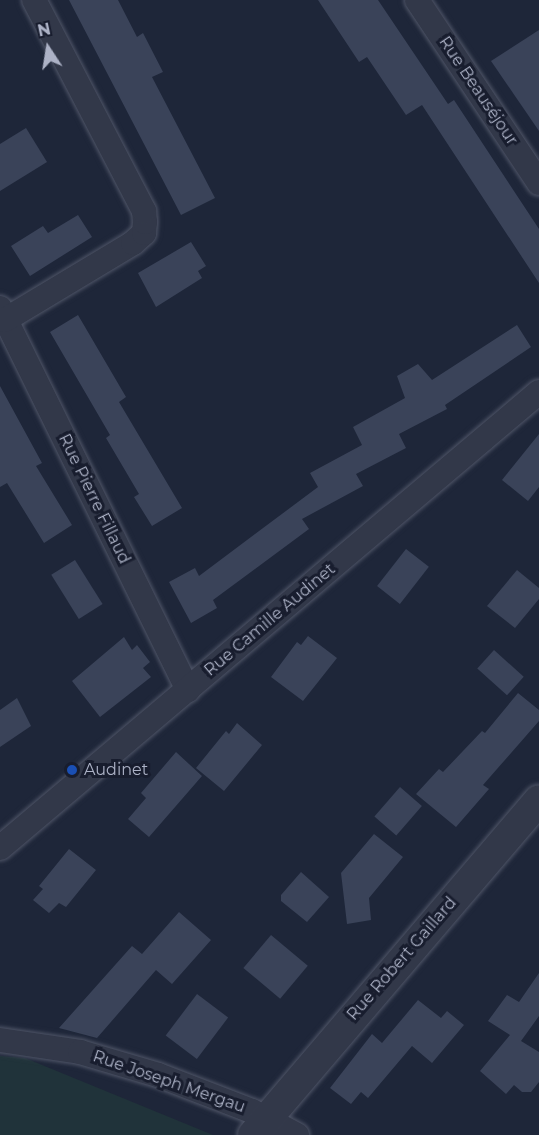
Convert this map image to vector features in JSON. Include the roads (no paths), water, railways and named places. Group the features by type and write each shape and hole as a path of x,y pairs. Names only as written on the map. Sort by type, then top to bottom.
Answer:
{"street":[{"path":"3,314 134,243 144,233 146,222 144,211 34,0"},
{"name":"Rue Beauséjour","path":"417,0 539,183"},
{"name":"Rue Pierre Fillaud","path":"3,314 188,690"},
{"name":"Rue Camille Audinet","path":"0,848 539,392"},
{"name":"Rue Robert Gaillard","path":"260,1127 539,800"},
{"name":"Rue Joseph Mergau","path":"0,1040 91,1055 158,1075 260,1127 297,1135"}],"place":[{"name":"Audinet","path":"72,770"}]}
